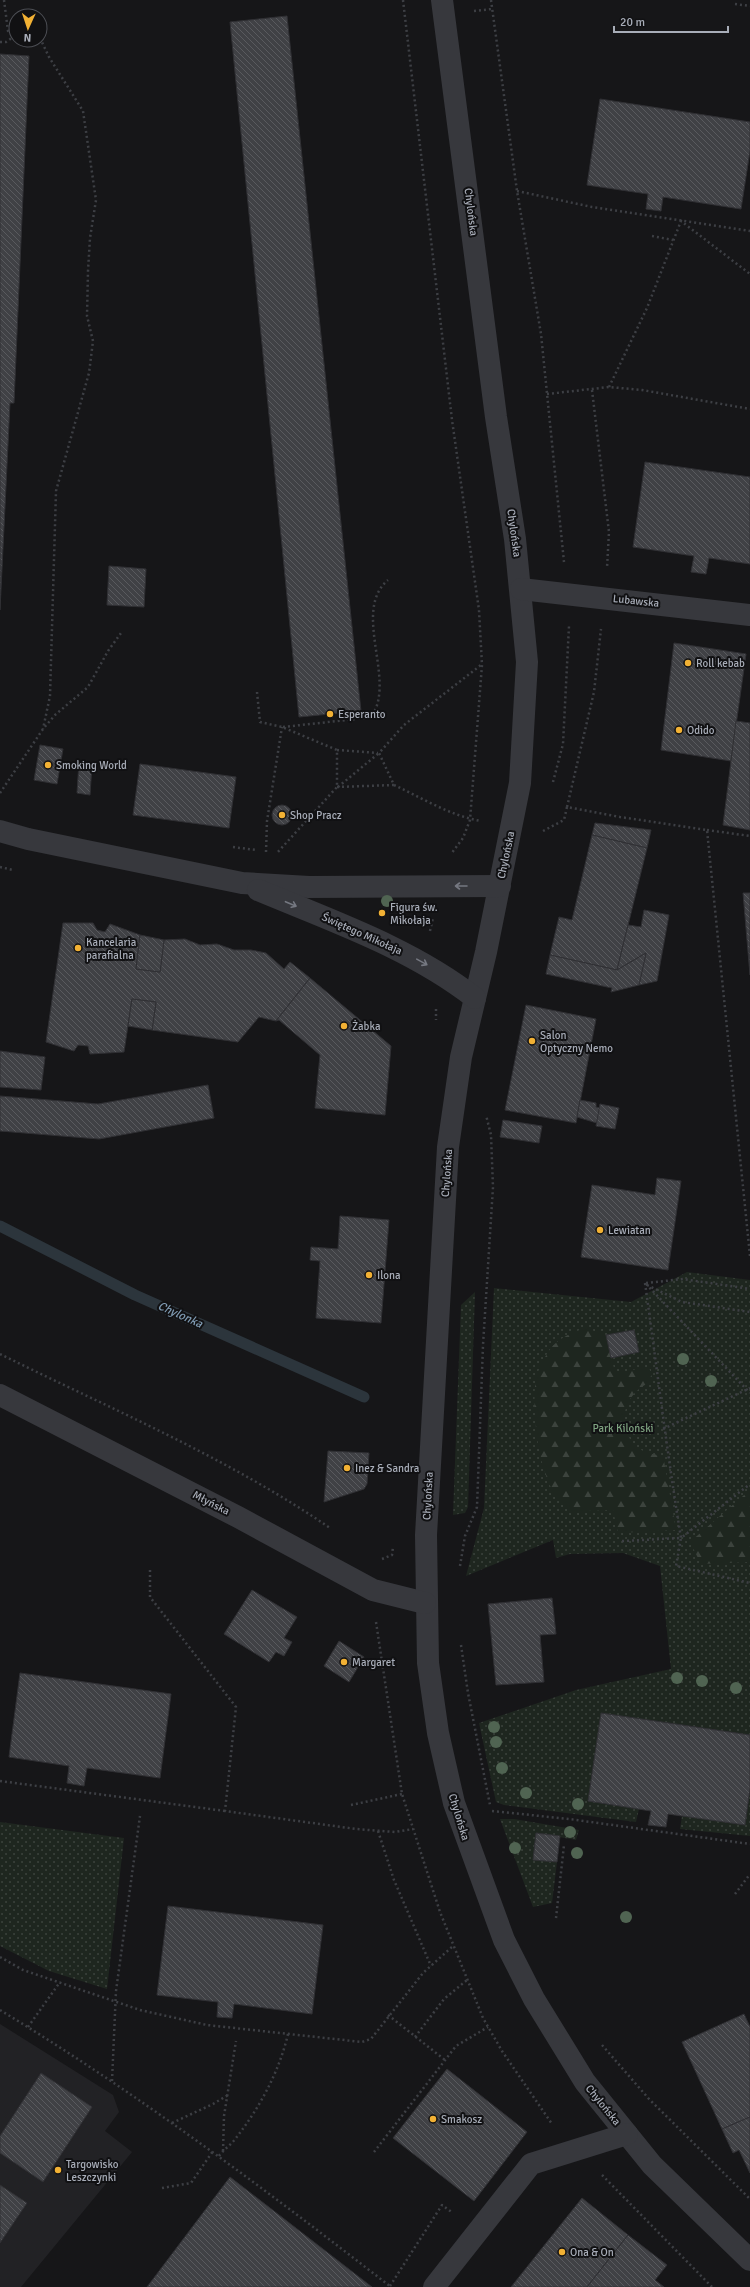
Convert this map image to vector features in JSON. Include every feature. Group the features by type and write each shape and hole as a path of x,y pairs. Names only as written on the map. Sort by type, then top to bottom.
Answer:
{"street":[{"name":"Chylońska","path":"442,0 496,418 521,589 528,662 520,783 500,886 462,1057 448,1147 426,1535 428,1663 438,1733 454,1803 504,1940 534,1999 585,2082 652,2165 750,2260"},
{"name":"Lubawska","path":"521,589 750,615"},
{"name":"Świętego Mikołaja","path":"0,831 36,841 242,883 309,887 500,886"},
{"name":"Świętego Mikołaja","path":"242,883 421,961 451,979 475,998"},
{"name":"Młyńska","path":"0,1395 238,1517 373,1590 426,1603"},
{"path":"434,2287 531,2164 627,2134"}],"path":[{"path":"4,0 8,31"},
{"path":"403,0 453,428 479,610 482,665 470,820 463,838 448,858"},
{"path":"491,0 517,190 541,334 570,632 563,744 552,788"},
{"path":"735,4 750,6"},
{"path":"43,729 50,696 56,491 89,373 93,341 88,316 88,271 90,238 96,200 83,111 45,48"},
{"path":"517,190 592,207 750,231"},
{"path":"609,387 647,308 681,221"},
{"path":"681,221 750,274"},
{"path":"652,236 673,240"},
{"path":"547,394 609,387 642,390 750,409"},
{"path":"282,727 365,718 373,714 379,696 373,611 380,586 388,580"},
{"path":"0,793 43,729 55,715 88,687 108,651 121,633"},
{"path":"277,853 337,787 379,753 404,726 482,665"},
{"path":"257,692 260,722 282,727 337,750 379,753"},
{"path":"266,852 267,821 282,727"},
{"path":"337,750 337,787"},
{"path":"379,753 394,785"},
{"path":"337,787 394,785 470,820"},
{"path":"542,824 541,832 564,820 567,807 750,836"},
{"path":"707,830 750,1256"},
{"path":"458,1574 466,1536 477,1507 483,1345 493,1187 491,1135 484,1108"},
{"path":"645,1284 683,1279 750,1289"},
{"path":"645,1284 682,1302 750,1312"},
{"path":"645,1284 749,1389 750,1393"},
{"path":"645,1284 659,1380 663,1429 681,1538 676,1566 750,1583"},
{"path":"0,1354 172,1437 290,1502 330,1529"},
{"path":"663,1429 749,1389"},
{"path":"622,1541 681,1538 750,1484"},
{"path":"376,1561 392,1555 394,1541"},
{"path":"150,1570 150,1597 236,1707 225,1811"},
{"path":"373,1619 376,1622 402,1794 453,1946 488,2027 548,2120 712,2287"},
{"path":"461,1642 468,1693 493,1815"},
{"path":"0,1781 356,1830 395,1832 413,1829"},
{"path":"351,1805 402,1794"},
{"path":"492,1811 750,1844"},
{"path":"112,2081 116,1991 140,1816"},
{"path":"655,1831 656,1826"},
{"path":"378,1831 394,1880 431,1966"},
{"path":"556,1918 564,1845"},
{"path":"735,1894 750,1874"},
{"path":"0,1957 23,1970 140,2010 207,2025 362,2042 371,2039 388,2016 431,1966 453,1946"},
{"path":"415,2036 444,1999 467,1980"},
{"path":"28,2027 60,1982"},
{"path":"0,2010 112,2081 213,2151 391,2286 442,2205"},
{"path":"388,2016 445,2060"},
{"path":"374,2152 456,2046 488,2027"},
{"path":"219,2156 235,2140 258,2109 284,2052 288,2034"},
{"path":"223,2151 224,2116 236,2041"},
{"path":"598,2041 649,2099 750,2198"},
{"path":"172,2123 213,2104 228,2094"},
{"path":"162,2188 191,2183 213,2151"}],"shaded area":[{"name":"Targowisko Leszczynki","path":"0,2024 113,2095 119,2112 105,2131 132,2152 21,2287 0,2287"}],"green space":[{"name":"Park Kiloński","path":"687,1272 750,1280 750,1735 601,1713 639,1809 636,1822 504,1805 496,1802 479,1723 576,1690 671,1669 660,1566 623,1553 570,1554 556,1558 553,1540 466,1576 484,1508 494,1288 631,1302"},
{"path":"475,1292 468,1507 465,1513 453,1515 461,1305"},
{"path":"585,1328 606,1335 615,1373 649,1367 653,1381 639,1389 630,1400 625,1412 625,1425 628,1437 636,1446 648,1453 663,1455 676,1530 618,1533 613,1510 573,1511 561,1503 552,1489 545,1471 536,1430 536,1378 545,1358 555,1344 566,1336"},
{"path":"750,1490 750,1562 701,1564 690,1542"},
{"path":"750,1789 750,1836 680,1829 682,1816 745,1824"},
{"path":"500,1819 514,1819 579,1830 576,1840 536,1833 533,1860 557,1862 552,1903 533,1907"},
{"path":"0,1822 124,1838 107,1989 49,1971 0,1946"}],"building":[{"path":"287,16 361,711 299,717 230,22"},
{"path":"0,54 29,56 14,403 10,403 0,610"},
{"path":"600,99 750,122 750,151 741,209 663,197 661,211 646,209 648,194 587,185"},
{"path":"645,462 750,477 750,564 709,558 706,574 691,572 694,556 633,547"},
{"path":"109,566 146,569 144,607 107,605"},
{"path":"674,643 746,654 731,761 661,750"},
{"path":"736,721 750,723 750,830 723,825"},
{"name":"Smoking World","path":"40,745 63,749 57,784 34,780"},
{"path":"79,762 92,764 90,795 77,793"},
{"path":"140,764 236,777 229,828 133,815"},
{"name":"Shop Pracz","path":"282,805 289,808 292,815 289,822 282,825 275,822 272,815 275,808"},
{"path":"595,823 651,830 647,848 592,835"},
{"path":"592,835 647,848 617,970 550,955 559,917 572,920"},
{"path":"743,893 750,893 750,975"},
{"path":"644,910 669,915 657,981 639,985 646,953 617,970 628,925 641,927"},
{"path":"63,923 93,923 97,930 105,932 110,924 140,935 136,969 160,972 164,940 185,939 200,945 217,944 234,950 251,950 266,953 284,969 290,962 310,978 276,1021 259,1017 238,1042 152,1030 156,1002 132,999 124,1052 90,1054 88,1046 78,1045 74,1051 46,1042"},
{"path":"140,935 164,940 160,972 136,969"},
{"path":"646,953 639,985 611,992 612,988 546,974 550,955 617,970"},
{"path":"310,978 391,1046 385,1115 315,1108 320,1055 279,1020 276,1021"},
{"path":"132,999 156,1002 152,1030 128,1026"},
{"path":"526,1005 596,1019 576,1123 505,1110"},
{"path":"0,1051 45,1057 41,1090 0,1087"},
{"path":"208,1085 214,1118 99,1139 0,1131 0,1096 98,1104"},
{"path":"580,1100 596,1103 596,1107 600,1108 597,1123 577,1117"},
{"path":"600,1104 619,1108 615,1129 596,1126"},
{"path":"503,1120 542,1126 539,1143 500,1137"},
{"path":"657,1178 681,1181 668,1270 581,1257 592,1185 655,1195"},
{"path":"340,1216 389,1220 381,1323 316,1318 320,1261 310,1260 311,1247 338,1249"},
{"path":"634,1330 639,1352 611,1358 606,1335"},
{"name":"Inez & Sandra","path":"328,1451 369,1453 367,1484 364,1489 324,1502"},
{"path":"252,1590 297,1617 284,1638 292,1642 284,1656 276,1652 269,1662 224,1634"},
{"path":"552,1598 556,1634 540,1635 544,1682 496,1685 488,1604"},
{"name":"Margaret","path":"339,1641 364,1657 349,1682 324,1666"},
{"path":"20,1673 171,1694 160,1778 87,1768 84,1786 67,1783 69,1766 9,1757"},
{"path":"601,1713 750,1735 750,1789 745,1825 668,1814 666,1827 648,1825 651,1811 588,1801"},
{"path":"536,1833 560,1836 557,1862 533,1860"},
{"path":"168,1906 323,1925 312,2014 234,2004 232,2018 217,2017 218,2002 157,1995"},
{"path":"744,2014 750,2027 750,2117 722,2129 682,2042"},
{"path":"447,2069 527,2132 474,2201 393,2138"},
{"path":"41,2073 92,2107 43,2182 0,2153 0,2136"},
{"path":"750,2117 750,2173 739,2150 733,2153 722,2129"},
{"path":"230,2177 372,2287 147,2287"},
{"path":"0,2185 27,2203 0,2243"},
{"path":"582,2198 628,2235 587,2287 511,2287"},
{"path":"628,2235 667,2265 655,2280 664,2287 587,2287"}],"waterway":[{"name":"Chylonka","path":"0,1226 135,1295 364,1397"}],"place":[{"name":"Roll kebab","path":"688,663"},
{"name":"Esperanto","path":"330,714"},
{"name":"Odido","path":"679,730"},
{"name":"Smoking World","path":"48,765"},
{"name":"Shop Pracz","path":"282,815"},
{"name":"Figura św. Mikołaja","path":"382,913"},
{"name":"Kancelaria parafialna","path":"78,948"},
{"name":"Żabka","path":"344,1026"},
{"name":"Salon Optyczny Nemo","path":"532,1041"},
{"name":"Lewiatan","path":"600,1230"},
{"name":"Ilona","path":"369,1275"},
{"name":"Inez & Sandra","path":"347,1468"},
{"name":"Margaret","path":"344,1662"},
{"name":"Smakosz","path":"433,2119"},
{"name":"Targowisko Leszczynki","path":"58,2170"},
{"name":"Ona & On","path":"562,2252"}]}
